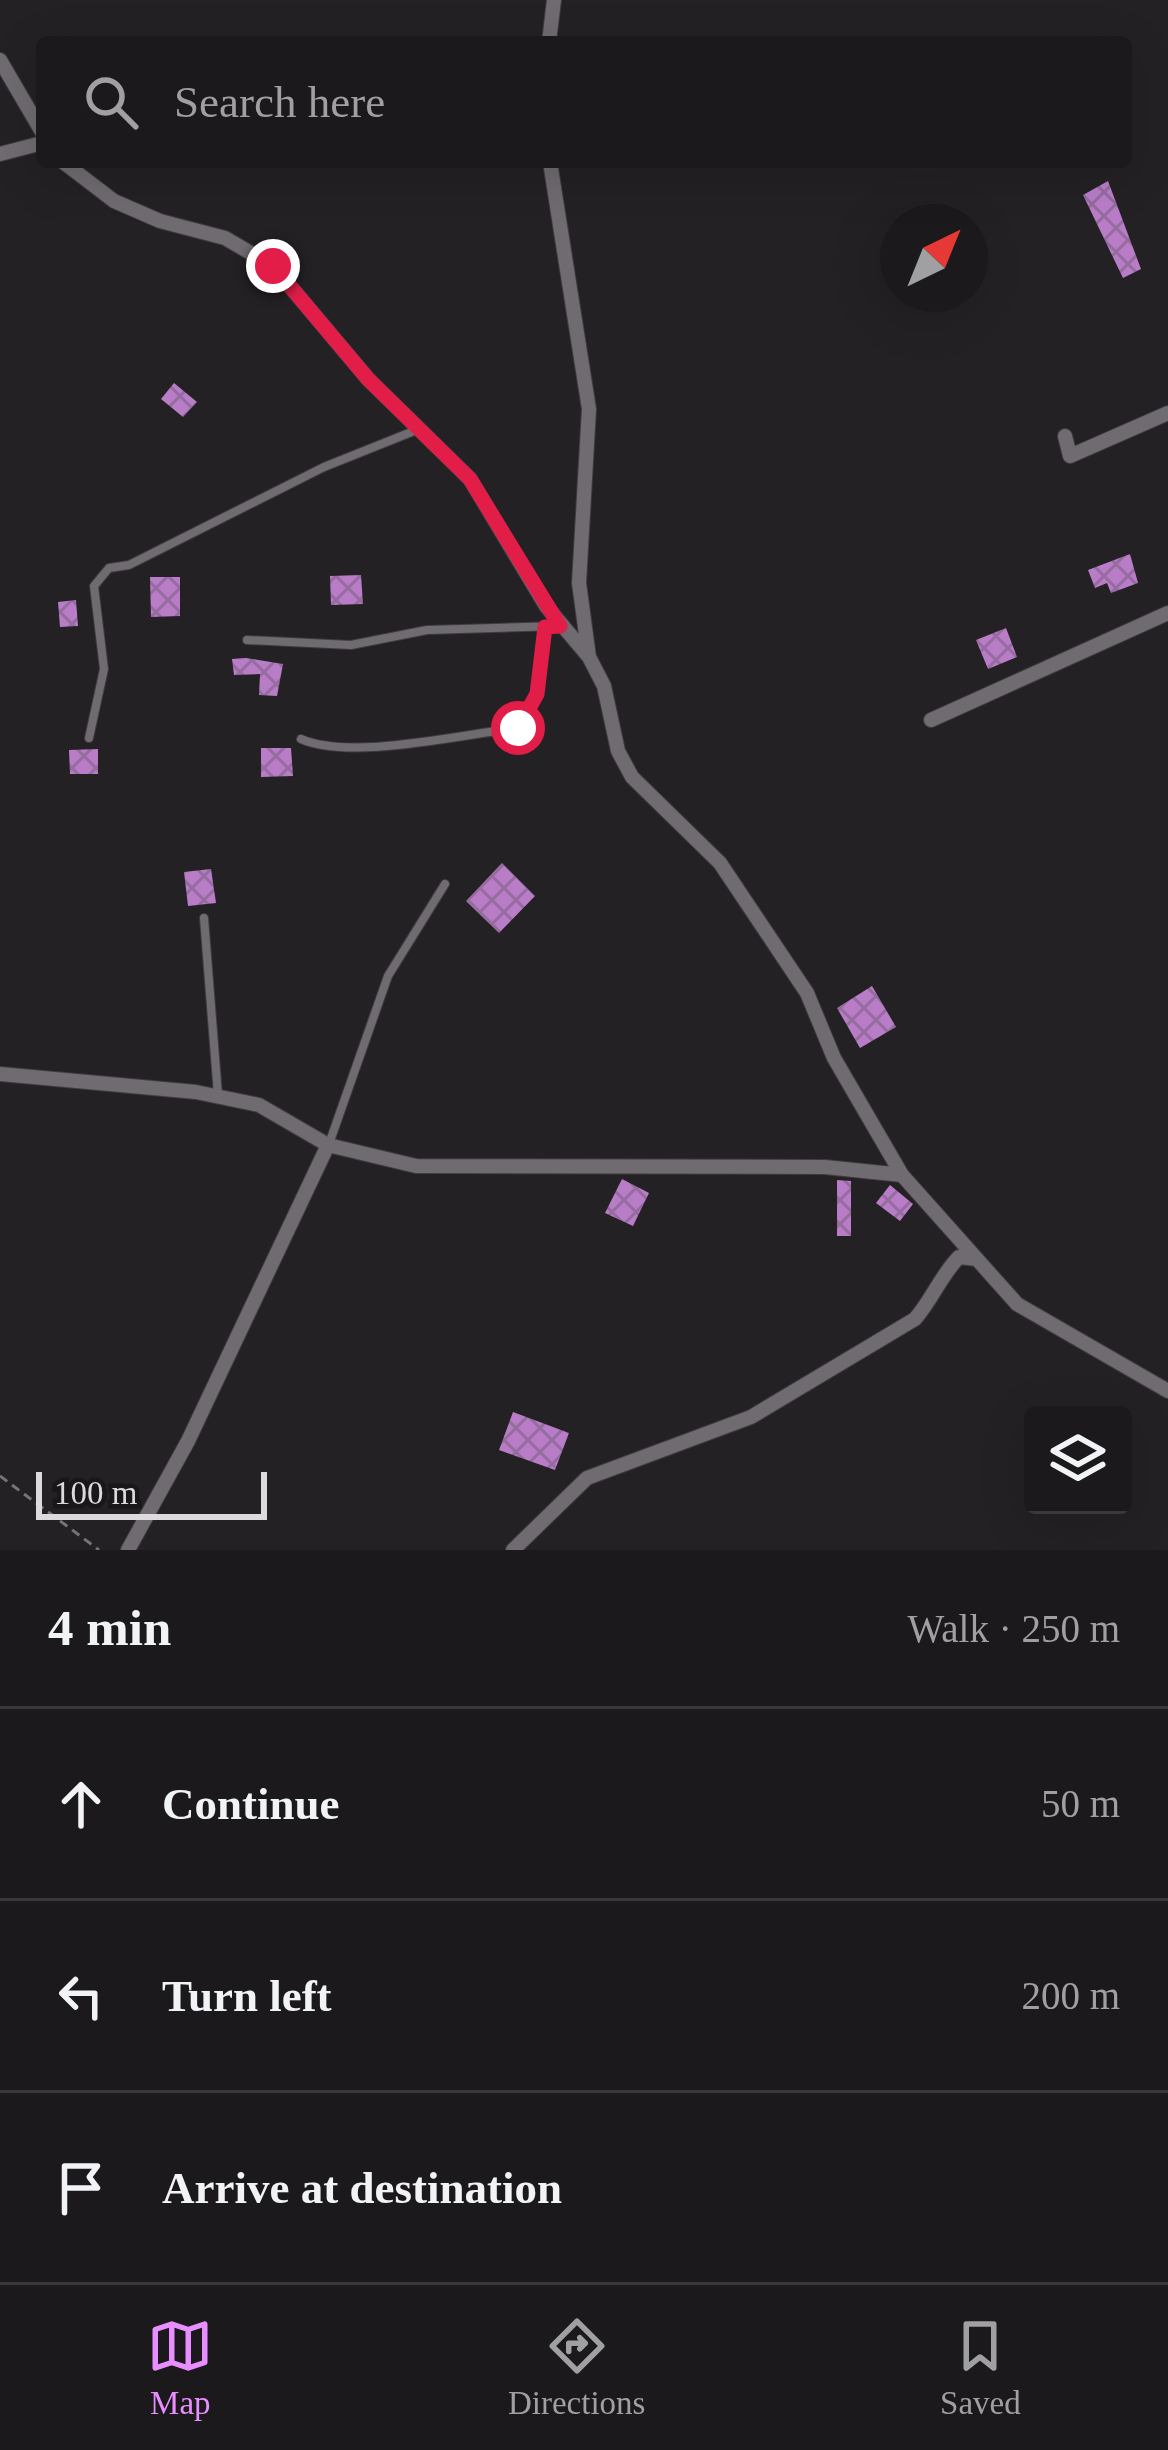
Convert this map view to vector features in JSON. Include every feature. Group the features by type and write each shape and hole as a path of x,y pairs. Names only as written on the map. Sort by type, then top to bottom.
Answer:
{"street":[{"path":"550,36 554,0"},
{"path":"0,60 36,122"},
{"path":"0,154 36,145"},
{"path":"71,168 114,201 256,253 291,283 346,356 492,508 553,627 589,657"},
{"path":"551,168 589,409 580,583 589,657 604,686 619,751 632,777 720,863 807,993 845,1078 902,1174 1018,1304 1168,1391"},
{"path":"1066,436 1070,456 1168,413"},
{"path":"932,720 1168,613"},
{"path":"0,1074 218,1096 259,1105 328,1145 416,1166 825,1167 902,1174"},
{"path":"128,1550 188,1441 328,1145"},
{"path":"513,1550 587,1478 751,1417 915,1319 959,1257 977,1259"}],"lane":[{"path":"89,738 104,669 94,586 109,568 129,565 324,467 420,429"},
{"path":"247,640 351,645 427,630 553,627 537,694 518,728 356,746 319,747 302,739"},
{"path":"328,1145 388,976 445,884"},
{"path":"204,917 218,1096"}],"path":[{"path":"0,1477 99,1550"}],"building":[{"path":"1108,181 1141,269 1123,278 1083,195"},
{"path":"174,383 197,402 183,417 161,399"},
{"path":"1130,554 1138,583 1111,593 1107,583 1095,588 1088,570"},
{"path":"361,575 363,604 331,605 330,576"},
{"path":"150,577 180,577 180,616 151,617"},
{"path":"76,600 78,626 60,627 58,602"},
{"path":"1006,628 1017,657 988,669 976,640"},
{"path":"232,659 283,664 277,696 259,695 260,674 234,675"},
{"path":"261,748 291,748 293,776 261,777"},
{"path":"98,749 98,774 70,774 69,750"},
{"path":"502,863 535,896 499,933 466,901"},
{"path":"211,869 216,903 188,906 184,872"},
{"path":"872,986 896,1027 860,1048 837,1008"},
{"path":"622,1179 649,1193 633,1226 605,1213"},
{"path":"837,1180 851,1181 851,1236 837,1236"},
{"path":"890,1185 913,1204 900,1221 876,1203"},
{"path":"513,1412 569,1433 555,1470 499,1450"}],"route":[{"path":"273,266 346,356 470,479 492,508 560,626 545,627 537,694 518,728"}]}
